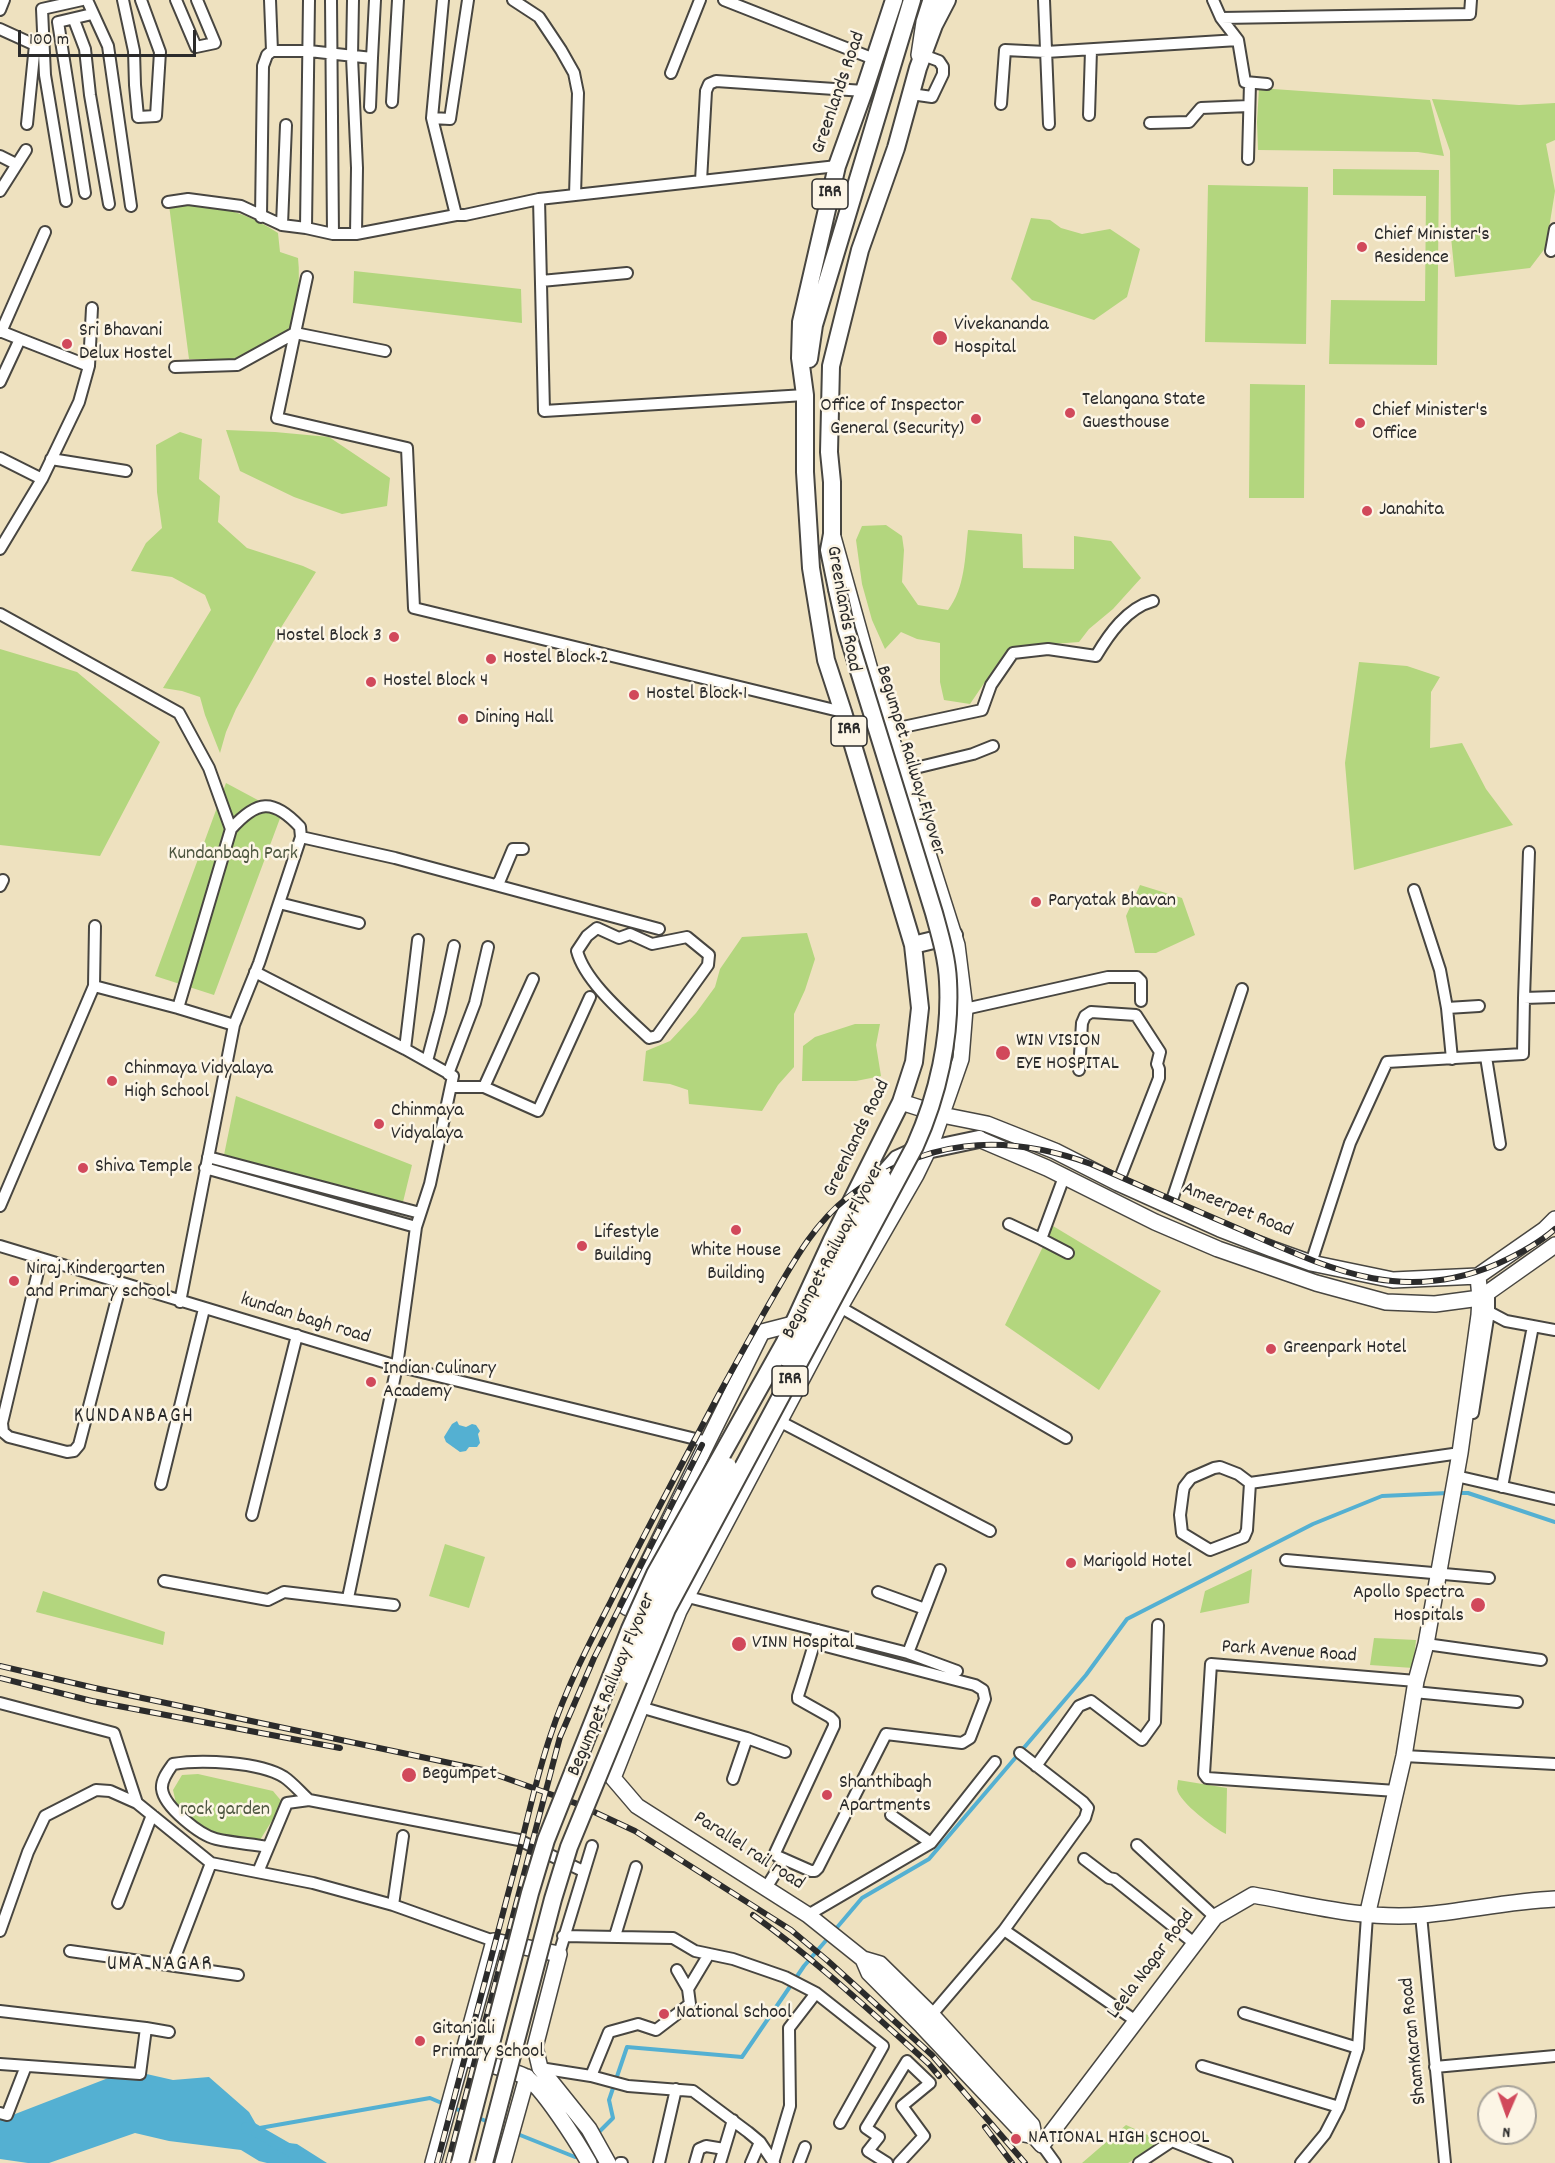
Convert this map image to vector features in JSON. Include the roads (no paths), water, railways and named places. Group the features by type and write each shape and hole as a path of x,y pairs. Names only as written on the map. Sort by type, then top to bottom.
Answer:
{"main road":[{"name":"Greenlands Road","path":"785,1341 832,1240 901,1102 914,1062 920,1008 913,945 826,660 811,568 805,472 805,394 800,358 801,322 837,165 894,0"},
{"name":"IRR","path":"805,394 814,325 912,0"},
{"name":"Greenlands Road","path":"832,534 832,482 829,452 831,366 860,250 896,148 921,62 934,25 947,0"},
{"name":"Begumpet Railway Flyover","path":"484,2163 553,1899 569,1847 606,1753 667,1609 915,1146 925,1124 942,1064 948,981 941,938 846,629 829,550 832,534"},
{"path":"913,945 954,935"},
{"path":"929,1150 979,1139"},
{"name":"IRR","path":"606,1753 634,1658 655,1606 882,1176 897,1159 908,1154 929,1150"},
{"name":"Begumpet Railway Flyover","path":"460,2163 530,1893 546,1840 630,1629 656,1574 785,1341"}],"street":[{"path":"0,10 4,0"},
{"path":"42,9 84,0 108,46 131,206"},
{"path":"123,0 134,51 138,117 156,116 160,52 141,0"},
{"path":"176,0 196,47 215,43 198,0"},
{"path":"270,0 272,51"},
{"path":"306,228 309,0"},
{"path":"331,0 333,234"},
{"path":"353,0 352,57 357,168 356,234"},
{"path":"370,107 375,0"},
{"path":"392,102 398,0"},
{"path":"443,0 432,118 456,215"},
{"path":"432,118 450,119 468,0"},
{"path":"513,0 539,17 574,73 578,93 575,195"},
{"path":"671,73 700,0"},
{"path":"724,0 743,4 874,59"},
{"name":"Greenlands Road","path":"921,62 920,43 932,0"},
{"path":"1044,0 1049,124"},
{"path":"1214,0 1221,18 1238,39 1245,82 1267,84"},
{"path":"1221,18 1470,14 1471,0"},
{"path":"27,124 42,9"},
{"path":"42,9 45,75 66,201"},
{"path":"85,193 58,22 92,14"},
{"path":"74,20 85,49 90,94 109,204"},
{"path":"0,29 36,45"},
{"path":"1002,104 1005,50 1046,52 1090,50 1238,39"},
{"path":"1089,115 1090,50"},
{"path":"261,217 263,66 267,55 272,51 309,51 372,58"},
{"path":"911,94 932,97 943,74 943,67 939,61 921,62"},
{"path":"701,181 706,91 709,84 716,81 864,92"},
{"path":"1248,159 1250,83"},
{"path":"1150,123 1189,122 1201,108 1249,106"},
{"path":"282,225 286,125"},
{"path":"0,191 26,150"},
{"path":"0,156 16,164"},
{"path":"168,202 188,199 241,206 282,225 333,234 356,234 465,215 539,199 837,165"},
{"path":"539,199 544,411 805,394"},
{"path":"1551,251 1555,229"},
{"path":"45,232 0,332 88,366"},
{"path":"541,281 627,273"},
{"path":"307,277 277,418 407,448 414,608 843,712"},
{"path":"0,549 42,479 79,402 88,366 92,308"},
{"path":"175,367 237,365 295,333 385,351"},
{"path":"0,382 20,339"},
{"path":"0,458 42,479"},
{"path":"51,459 126,471"},
{"name":"Greenlands Road","path":"613,1778 672,1626 840,1307 929,1150 961,1059 965,1009 961,962 889,730 832,534"},
{"path":"889,730 982,710 991,685 1013,653 1048,649 1096,656 1110,633 1142,604 1153,601"},
{"path":"0,614 179,712 209,768 231,829"},
{"path":"903,771 973,754 993,746"},
{"path":"178,1008 231,829 244,814 262,806 281,808 300,827 301,837 255,972 234,1025 180,1302"},
{"path":"301,837 396,858 658,929 652,944"},
{"path":"496,885 513,849 523,849"},
{"path":"1311,1263 1350,1143 1387,1062 1523,1054 1529,852"},
{"path":"1414,890 1440,970 1447,1008 1452,1059"},
{"path":"279,903 359,923"},
{"path":"0,1206 94,986 95,926"},
{"path":"597,928 619,938 630,934 652,944 687,937 707,952 710,960 657,1036 649,1038 607,998 579,959 577,951 587,936 597,928"},
{"path":"405,1049 418,940"},
{"path":"427,1061 454,946"},
{"path":"447,1074 475,1003 488,947"},
{"path":"255,972 453,1076 430,1184 416,1227 397,1366 348,1598"},
{"path":"965,1009 1108,977 1137,977 1141,981 1141,1000"},
{"path":"484,1087 533,979"},
{"path":"94,986 234,1025"},
{"path":"1170,1206 1242,989"},
{"path":"451,1087 484,1087 538,1111 590,997"},
{"path":"1524,998 1555,998"},
{"path":"1447,1008 1479,1006"},
{"path":"1079,1070 1082,1023 1085,1016 1091,1012 1136,1015 1160,1052 1157,1065 1159,1078 1118,1183"},
{"path":"1486,1057 1500,1144"},
{"name":"Ameerpet Road","path":"901,1102 942,1115 987,1124 1055,1151 1118,1183 1220,1229 1311,1263 1394,1280 1478,1276"},
{"name":"Ameerpet Road","path":"979,1139 1064,1177 1155,1222 1218,1249 1316,1283 1386,1302 1435,1304 1485,1295 1555,1245"},
{"path":"207,1163 308,1184 420,1213"},
{"path":"207,1163 305,1196 416,1227"},
{"path":"1041,1239 1064,1177"},
{"path":"305,1196 308,1184"},
{"path":"338,1205 340,1192"},
{"path":"1301,2163 1325,2134 1339,2106 1358,2048 1366,1916 1404,1756 1415,1686 1426,1644 1437,1573 1447,1521 1459,1477 1489,1312 1478,1276 1544,1230 1555,1219"},
{"path":"1008,1224 1068,1253"},
{"name":"kundan bagh road","path":"0,1246 397,1366 708,1442"},
{"path":"42,1259 2,1423 3,1432 9,1437 67,1452 74,1451 79,1445 121,1284"},
{"path":"1459,1477 1460,1452 1485,1295"},
{"path":"840,1307 1066,1438"},
{"path":"161,1484 204,1309"},
{"path":"1489,1312 1506,1321 1555,1330"},
{"path":"672,1626 626,1607 762,1332 793,1324"},
{"path":"1502,1487 1533,1326"},
{"path":"252,1515 297,1335"},
{"path":"779,1421 990,1531"},
{"path":"1250,1483 1247,1530 1244,1537 1210,1550 1182,1533 1179,1522 1184,1487 1191,1478 1214,1468 1220,1467 1238,1474 1250,1483 1460,1452"},
{"path":"1459,1477 1555,1499"},
{"path":"1286,1560 1489,1578"},
{"path":"908,1653 940,1570"},
{"path":"639,1578 686,1598 864,1641 908,1653 957,1671"},
{"path":"164,1581 268,1600 284,1592 394,1605"},
{"path":"878,1592 925,1610"},
{"path":"1036,1766 1079,1706 1087,1701 1091,1701 1142,1740 1155,1722 1158,1624"},
{"path":"814,1643 975,1685 983,1690 985,1699 970,1738 962,1743 886,1734 818,1868 810,1871 777,1856 776,1848 834,1726 834,1721 830,1717 798,1699 814,1643 818,1630"},
{"path":"864,1641 865,1656"},
{"path":"1426,1644 1541,1659"},
{"name":"Park Avenue Road","path":"1396,1791 1207,1778 1204,1774 1211,1664 1415,1686"},
{"path":"1415,1686 1517,1702"},
{"path":"0,1703 114,1733 137,1803"},
{"path":"640,1707 747,1738 785,1752"},
{"path":"733,1779 747,1738"},
{"path":"927,2021 1004,1930 1086,1818 1088,1808 1083,1802 1020,1753"},
{"path":"1404,1756 1555,1764"},
{"path":"268,1847 214,1839 190,1826 169,1804 162,1790 166,1774 173,1764 190,1761 250,1766 284,1777 309,1800"},
{"path":"808,1915 931,1843 995,1762"},
{"name":"Parallel rail road","path":"613,1778 637,1806 808,1915 863,1959 880,1964 927,2021 1032,2125 1038,2140 1055,2163"},
{"path":"0,1931 4,1905 45,1816 96,1790 110,1791 137,1803 211,1863 313,1883 393,1905 494,1941 559,1954"},
{"path":"258,1872 287,1803 309,1800 519,1840 583,1871"},
{"path":"118,1903 152,1815"},
{"path":"891,1815 931,1843"},
{"path":"393,1905 404,1836"},
{"path":"1137,1845 1215,1917"},
{"path":"589,2163 551,2092 540,2068 535,2047 563,1936 592,1846"},
{"path":"766,1888 784,1859"},
{"path":"1084,1859 1109,1878 1114,1879 1194,1943"},
{"path":"172,1965 211,1863"},
{"path":"615,1936 636,1867"},
{"name":"Leela Nagar Road","path":"1038,2140 1136,2021 1215,1917 1253,1895 1366,1916 1421,1916 1527,1900 1555,1899"},
{"name":"ShamKaran Road","path":"1421,1916 1445,2163"},
{"path":"1004,1930 1136,2021"},
{"path":"563,1936 673,1938 695,1951 733,1959 785,1977 816,1993 883,2046 840,2123"},
{"path":"433,2163 494,1941"},
{"path":"70,1951 238,1975"},
{"path":"688,1989 709,1954"},
{"path":"591,2076 609,2032 638,2024 656,2030 690,2004 688,1989 677,1970"},
{"path":"773,2163 790,2106 789,2028 816,1993"},
{"path":"0,2011 168,2032"},
{"path":"1244,2013 1358,2048"},
{"path":"0,2064 140,2074 146,2028"},
{"path":"1435,2067 1555,2056"},
{"path":"461,2057 527,2077 551,2092 589,2129 608,2163"},
{"path":"887,2163 868,2151 879,2137 866,2128 908,2061 930,2083 902,2106 924,2136 899,2163"},
{"path":"0,2113 7,2115 26,2066"},
{"path":"1202,2066 1339,2106"},
{"path":"540,2068 591,2076 628,2086 693,2091 760,2142 773,2163"},
{"path":"503,2163 527,2077"},
{"path":"659,2163 676,2089"},
{"path":"720,2163 733,2120"},
{"path":"1139,2163 1172,2141 1227,2163"},
{"path":"751,2163 760,2142"},
{"path":"695,2163 699,2149 706,2146 724,2149"},
{"path":"799,2163 805,2147"}],"water":[{"path":"457,1421 459,1425 466,1427 476,1425 480,1431 478,1434 480,1443 477,1447 469,1447 466,1451 460,1452 446,1442 444,1437 452,1424"},
{"path":"129,2070 173,2080 209,2077 249,2112 265,2140 297,2144 327,2163 267,2163 241,2150 169,2141 135,2133 49,2163 0,2159 0,2116 10,2116"}],"waterway":[{"path":"834,1931 862,1898 929,1859 1086,1675 1127,1619 1313,1524 1382,1496 1448,1493"},
{"path":"1455,1493 1468,1493 1555,1522"},
{"path":"597,2134 613,2118 609,2100 627,2047 742,2057 804,1966 829,1937"},
{"path":"254,2129 430,2098 444,2104"},
{"path":"451,2107 469,2114"},
{"path":"476,2117 491,2123"},
{"path":"247,2128 253,2129 312,2163"},
{"path":"515,2133 575,2157 579,2153"}],"railway":[{"path":"437,2163 540,1769 564,1700 586,1650 637,1549 766,1309 815,1231 848,1197 876,1177 905,1162 935,1152 965,1146 1026,1147 1091,1164 1333,1268 1395,1281 1428,1282 1461,1276 1512,1257 1555,1229"},
{"path":"448,2163 560,1737 594,1658 702,1445"},
{"path":"0,1666 483,1770 575,1803 635,1831 791,1930 828,1961 932,2055 1025,2163"},
{"path":"0,1678 92,1701 340,1748"},
{"path":"753,1915 843,1987 929,2064 939,2076"},
{"path":"985,2127 1012,2163"}],"place":[{"name":"Chief Minister's Residence","path":"1362,247"},
{"name":"Vivekananda Hospital","path":"940,338"},
{"name":"Sri Bhavani Delux Hostel","path":"67,344"},
{"name":"Telangana State Guesthouse","path":"1070,413"},
{"name":"Office of Inspector General (Security)","path":"976,419"},
{"name":"Chief Minister's Office","path":"1360,423"},
{"name":"Janahita","path":"1367,511"},
{"name":"Hostel Block 3","path":"394,637"},
{"name":"Hostel Block 2","path":"491,659"},
{"name":"Hostel Block 4","path":"371,682"},
{"name":"Hostel Block 1","path":"634,695"},
{"name":"Dining Hall","path":"463,719"},
{"name":"Paryatak Bhavan","path":"1036,902"},
{"name":"WIN VISION EYE HOSPITAL","path":"1003,1053"},
{"name":"Chinmaya Vidyalaya High School","path":"112,1081"},
{"name":"Chinmaya Vidyalaya","path":"379,1124"},
{"name":"Shiva Temple","path":"83,1168"},
{"name":"White House Building","path":"736,1230"},
{"name":"Lifestyle Building","path":"582,1246"},
{"name":"Niraj Kindergarten and Primary school","path":"14,1281"},
{"name":"Greenpark Hotel","path":"1271,1349"},
{"name":"Indian Culinary Academy","path":"371,1382"},
{"name":"Marigold Hotel","path":"1071,1563"},
{"name":"Apollo Spectra Hospitals","path":"1478,1605"},
{"name":"VINN Hospital","path":"739,1644"},
{"name":"Begumpet","path":"409,1775"},
{"name":"Shanthibagh Apartments","path":"827,1795"},
{"name":"National School","path":"664,2014"},
{"name":"Gitanjali Primary School","path":"420,2041"},
{"name":"NATIONAL HIGH SCHOOL","path":"1016,2139"}],"district":[{"name":"KUNDANBAGH","path":"134,1418"},
{"name":"UMA NAGAR","path":"160,1966"}],"park label":[{"name":"Kundanbagh Park","path":"233,855"},
{"name":"rock garden","path":"225,1811"}]}
